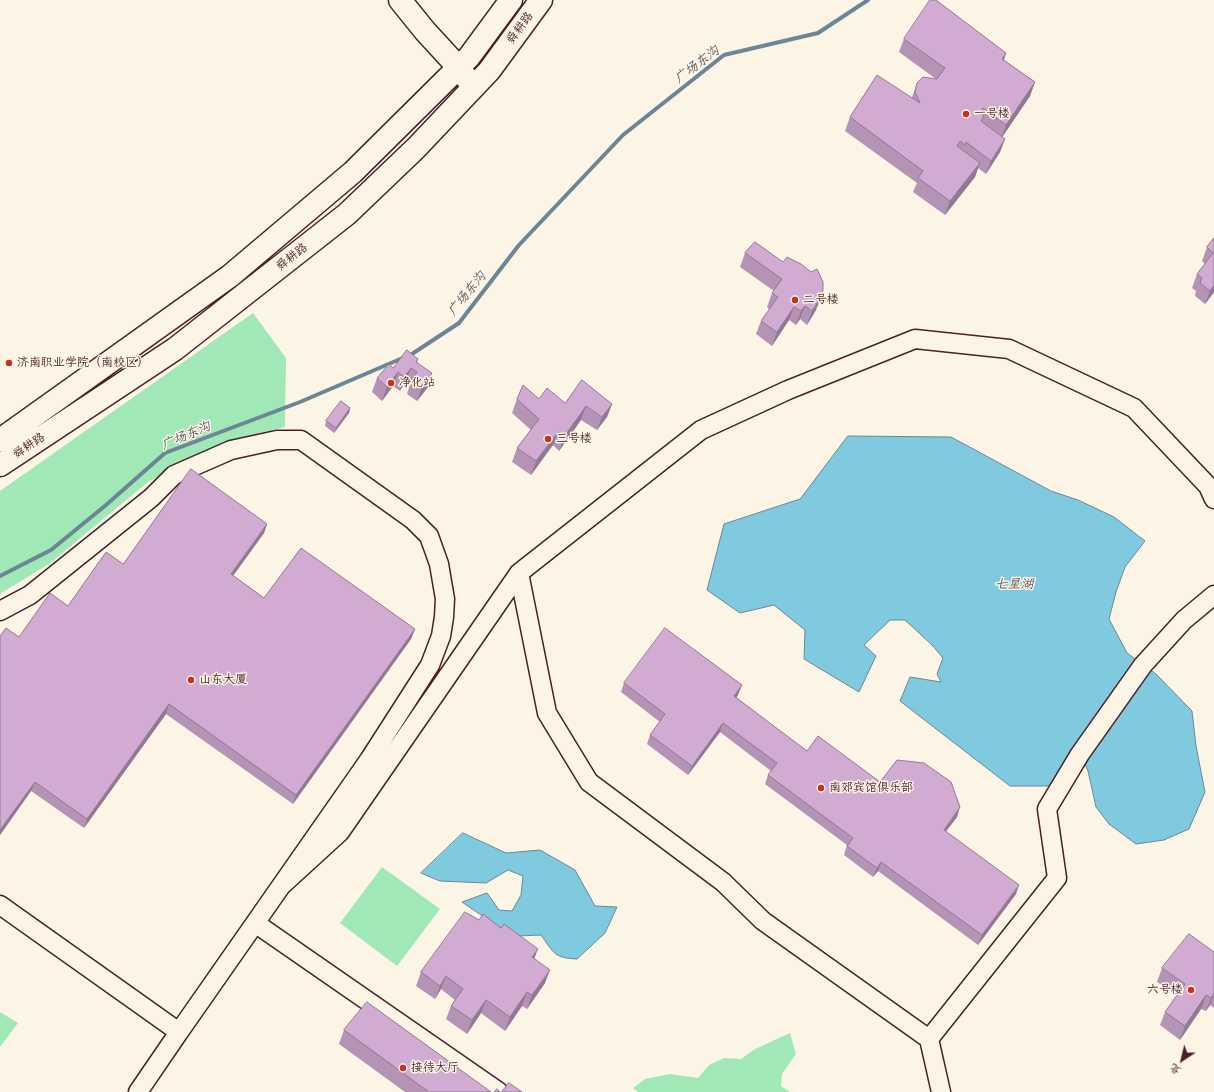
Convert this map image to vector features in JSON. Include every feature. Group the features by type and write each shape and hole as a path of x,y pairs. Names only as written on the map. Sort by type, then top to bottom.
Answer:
{"main road":[{"path":"400,0 425,31 464,62 489,71"},
{"path":"417,0 464,62 473,88"},
{"name":"舜耕路","path":"0,440 230,276 353,172 464,62 511,0"},
{"name":"舜耕路","path":"0,466 176,349 347,214 416,148 489,71 541,0"}],"street":[{"path":"282,885 340,832 519,573 701,430 788,390 916,339 1009,349 1134,408 1208,486 1214,499"},
{"path":"0,611 30,595 152,498 174,475 231,450 277,440 301,440 413,520 429,536 439,564 445,599 444,617 441,636 430,665 369,760 138,1092"},
{"path":"519,573 547,713 589,782 723,882 763,922 929,1039 941,1092"},
{"path":"929,1039 1057,878 1047,809 1080,754 1143,665 1184,620 1214,595"},
{"path":"0,905 179,1032"},
{"path":"255,923 498,1092"}],"green space":[{"path":"253,313 286,358 285,427 231,440 185,461 148,482 49,564 0,594 0,491"},
{"path":"382,867 440,909 397,966 340,923"},
{"path":"0,1012 18,1023 0,1047"},
{"path":"790,1033 796,1054 782,1074 781,1086 790,1092 638,1092 633,1088 645,1079 670,1074 698,1078 709,1065 724,1058 741,1059 755,1049"}],"water":[{"name":"七星湖","path":"848,436 951,437 1051,491 1078,500 1114,517 1145,541 1125,567 1116,592 1109,619 1127,653 1156,674 1192,711 1196,746 1205,792 1189,829 1164,840 1136,844 1109,824 1096,807 1088,771 1080,754 1049,786 1010,786 900,701 910,677 941,682 937,674 943,658 932,645 905,620 890,620 864,645 876,656 859,692 804,659 805,630 774,605 740,613 707,590 724,524 800,499"},
{"path":"463,833 506,853 540,850 575,870 595,906 617,907 605,933 577,959 559,956 552,950 541,935 518,936 503,930 462,902 487,893 499,910 512,911 521,895 523,876 508,870 486,883 440,881 421,873"}],"building":[{"name":"一号楼","path":"930,0 936,0 1006,53 1002,59 1035,82 1006,125 983,108 980,113 984,116 981,121 1005,139 991,161 966,142 965,145 960,141 957,146 980,163 950,201 918,178 923,171 850,117 877,75 920,103 915,92 917,83 923,77 937,79 945,68 904,39"},
{"path":"1214,238 1214,285 1210,291 1200,283 1202,278 1197,274 1213,253 1207,247"},
{"path":"755,242 783,262 787,257 801,264 811,272 817,269 823,282 821,297 812,311 805,306 801,311 794,307 777,332 761,321 778,297 772,293 782,279 745,253"},
{"path":"407,350 418,359 416,362 432,373 422,387 412,380 417,372 411,368 404,377 398,372 387,387 377,378 389,364 393,368"},
{"path":"582,380 612,404 602,417 586,406 564,437 558,432 536,461 517,448 539,419 517,399 523,385 539,399 547,388 565,403"},
{"path":"341,401 350,408 336,428 326,421"},
{"name":"山东大厦","path":"191,469 267,524 231,574 264,598 301,548 415,629 296,795 169,704 87,819 35,782 0,830 0,636 6,628 19,637 50,593 68,606 106,552 123,564"},
{"name":"南郊宾馆俱乐部","path":"665,628 742,685 734,696 807,751 818,736 880,782 897,760 924,763 951,782 960,807 944,830 1019,885 982,935 881,862 877,868 847,846 853,838 768,775 777,763 723,723 692,766 650,735 665,714 624,683"},
{"path":"465,912 479,920 483,914 501,928 504,924 538,949 532,957 550,970 532,995 527,992 510,1017 486,1000 472,1020 451,1006 463,989 446,976 440,986 421,972"},
{"name":"六号楼","path":"1189,934 1214,952 1214,993 1211,998 1206,995 1185,1026 1165,1012 1185,984 1162,968"},
{"path":"367,1002 491,1092 429,1092 344,1030"},
{"path":"509,1083 522,1092 502,1092"}],"waterway":[{"name":"广场东沟","path":"0,576 51,550 106,505 165,453 300,402 412,354 459,323 519,245 623,135 724,55 818,33 868,0"}],"place":[{"name":"一号楼","path":"966,114"},
{"name":"二号楼","path":"795,300"},
{"name":"济南职业学院（南校区）","path":"9,363"},
{"name":"净化站","path":"391,383"},
{"name":"三号楼","path":"548,439"},
{"name":"山东大厦","path":"191,680"},
{"name":"南郊宾馆俱乐部","path":"821,788"},
{"name":"六号楼","path":"1191,990"},
{"name":"接待大厅","path":"403,1068"}]}
